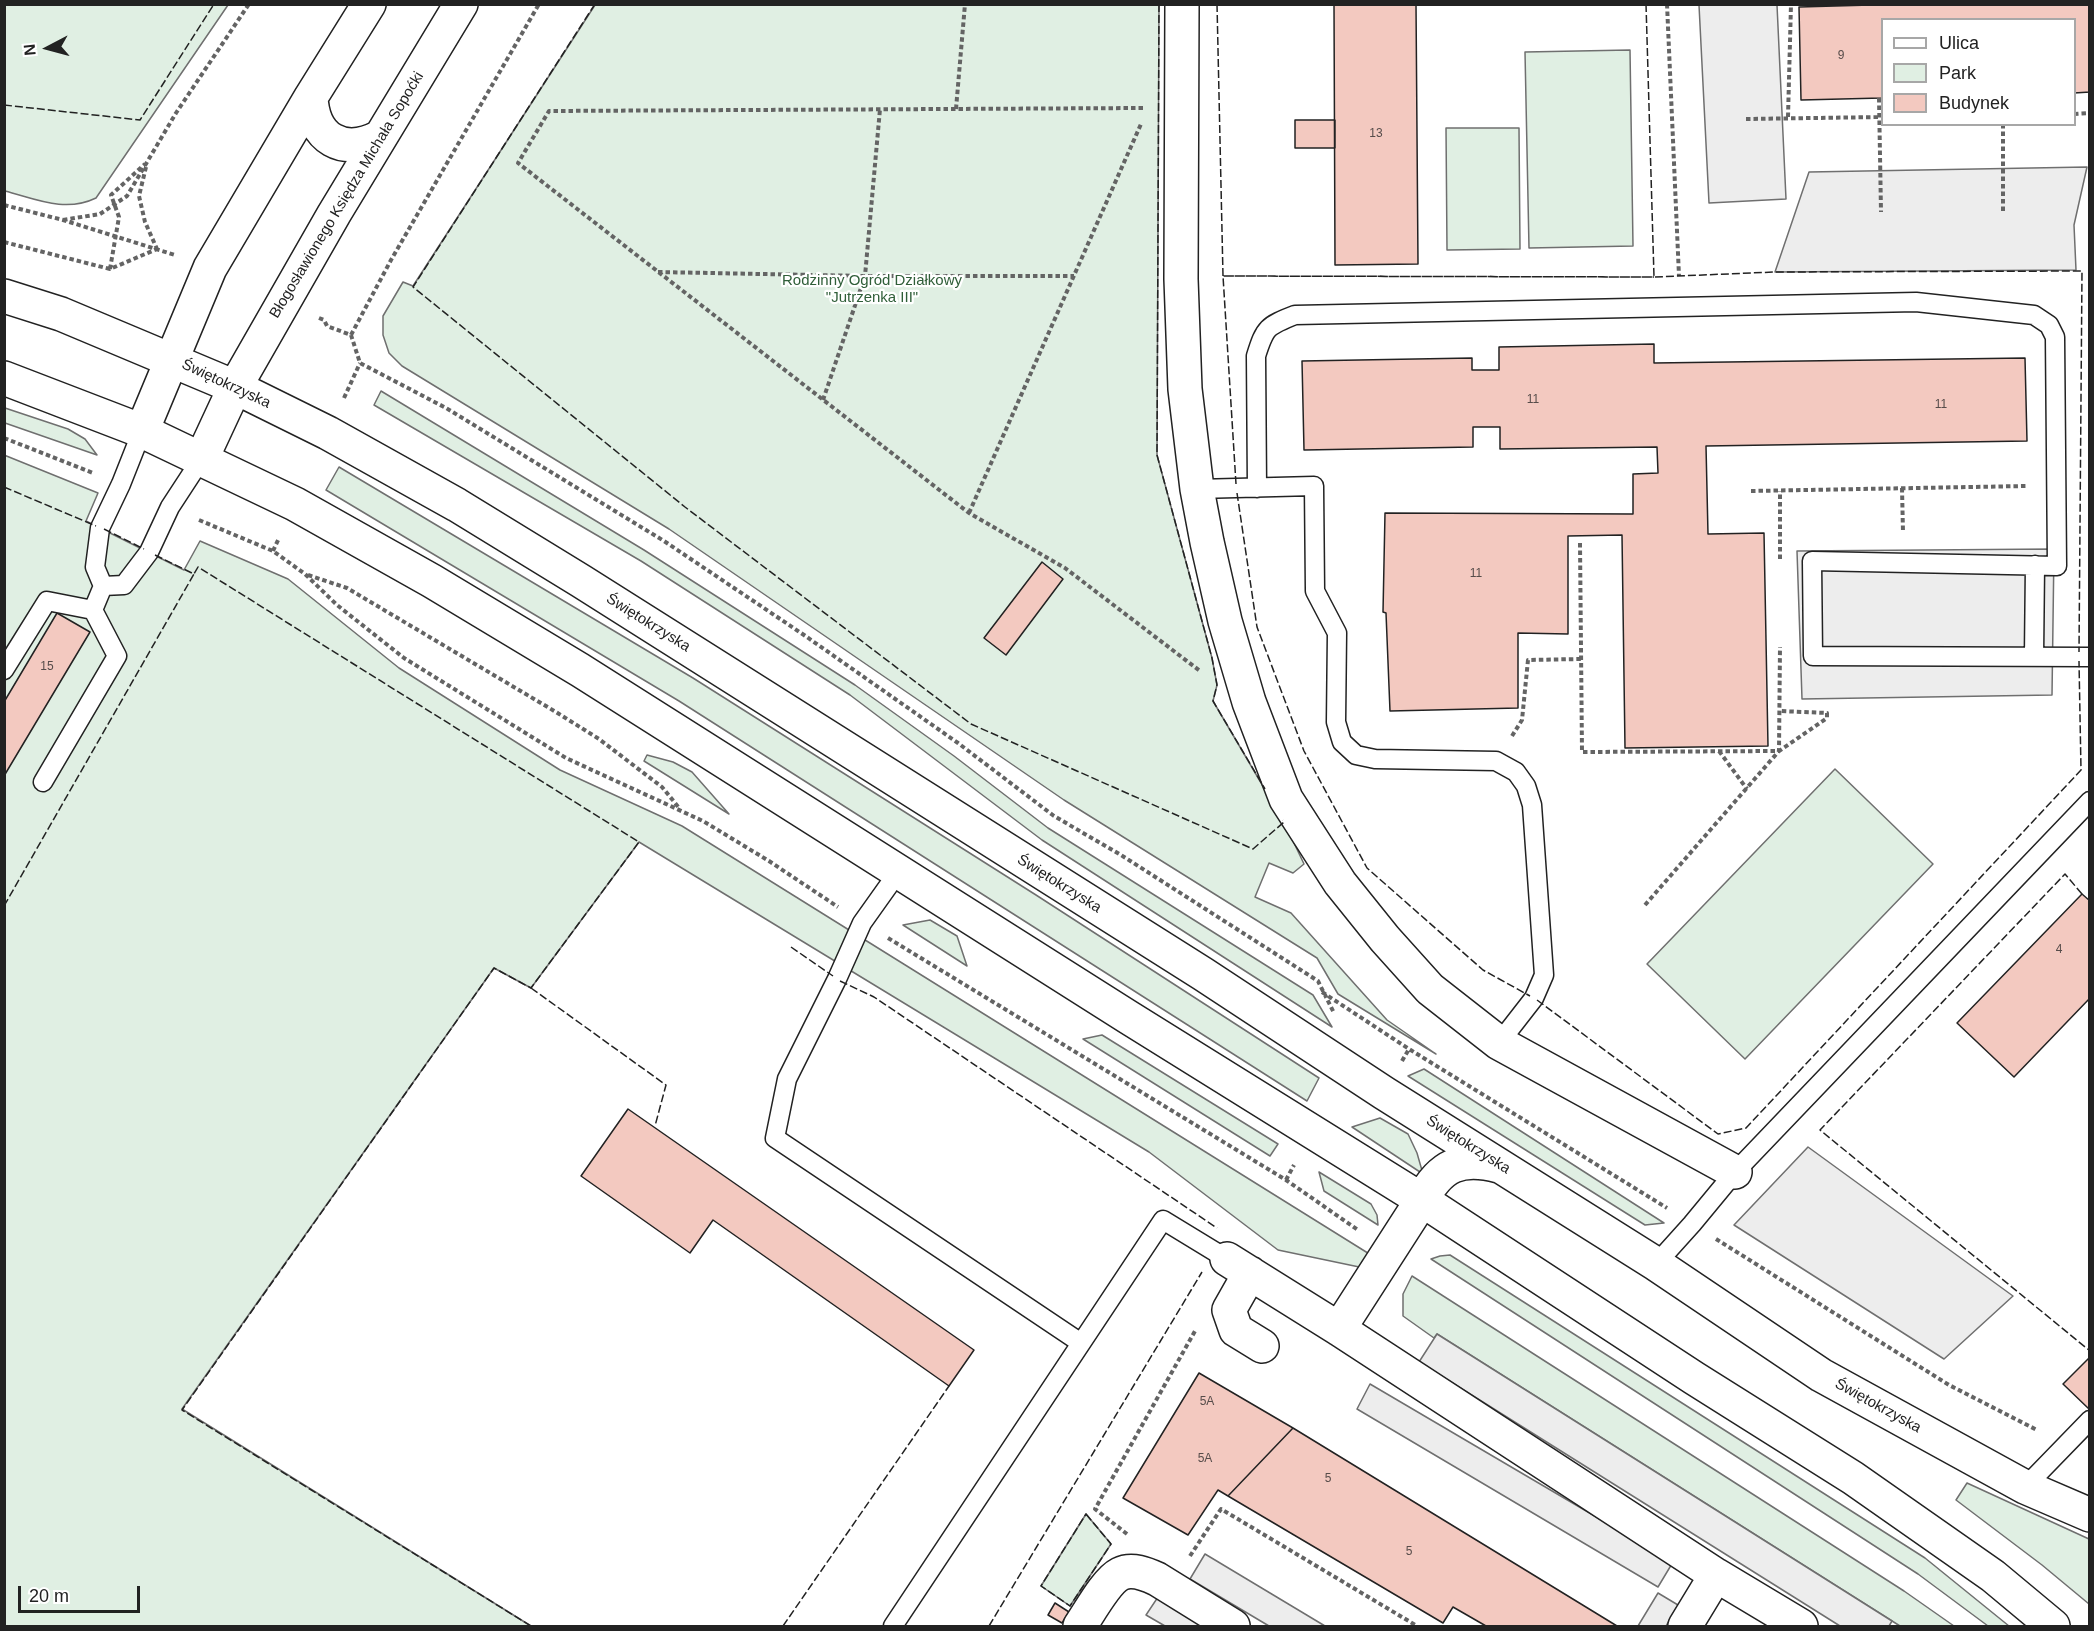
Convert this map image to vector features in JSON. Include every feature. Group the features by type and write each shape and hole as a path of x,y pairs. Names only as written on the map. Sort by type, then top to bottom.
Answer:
{"main road":[{"path":"142,431 210,268 369,4"},
{"name":"Błogosławionego Księdza Michała Sopoćki","path":"202,458 234,387 380,137 461,4"},
{"path":"1182,4 1181,279 1185,389 1197,489 1225,621 1249,702 1286,799 1340,883 1385,939 1430,989 1499,1043 1735,1172"},
{"path":"311,98 311,112 317,125 326,136 339,143 353,146 367,144 380,137"},
{"name":"Świętokrzyska","path":"4,296 61,314 234,387 359,450 457,505 572,575 1203,974 1384,1093 1656,1264 1821,1375 2025,1487 2090,1515"},
{"path":"4,378 142,431 295,504 432,581 580,670 1422,1200 1694,1378 1853,1478 1993,1576 2053,1626"},
{"path":"1339,1329 1431,1183 1446,1170 1463,1162 1482,1161 1501,1166"},
{"path":"1262,1346 1236,1330 1229,1310 1239,1266 1716,1575 1801,1626"},
{"path":"1080,1626 1112,1581 1121,1574 1132,1572 1144,1573 1233,1626"},
{"path":"1685,1626 1716,1575"}],"lane":[{"path":"1257,488 1256,356 1261,338 1269,326 1295,315 1916,302 2034,315 2049,325 2055,337 2057,566 1812,561 1813,656 2090,657"},
{"path":"43,782 117,656 93,610 102,586 95,567 100,528 142,431"},
{"path":"102,586 124,585 149,552 170,507 202,458"},
{"path":"1197,489 1314,486 1315,591 1336,633 1336,722 1342,742 1356,755 1375,759 1496,762 1516,772 1526,786 1532,805 1544,975 1534,998 1499,1043"},
{"path":"2034,656 2035,565"},
{"path":"4,670 47,601 93,610"},
{"path":"1656,1264 1735,1172 2090,801"},
{"path":"899,872 862,923 787,1079 775,1138 1081,1343"},
{"path":"893,1626 1163,1220 1239,1266"},
{"path":"2025,1487 2090,1420"}],"path":[{"path":"63,220 100,214 127,196 176,113 249,4"},
{"path":"539,4 391,260 351,335 360,363 446,408 664,542 920,716 1054,816 1121,855 1318,981 1322,992"},
{"path":"956,109 965,4"},
{"path":"1667,4 1681,306"},
{"path":"1788,117 1791,4"},
{"path":"1879,98 1881,212"},
{"path":"969,513 1141,127 1143,108 549,111 518,163 969,513 1065,568 1217,684 1249,702"},
{"path":"823,400 865,276 880,109"},
{"path":"1746,118 1881,117"},
{"path":"2003,126 2003,211"},
{"path":"110,269 119,217 111,195 147,162"},
{"path":"147,162 139,196 145,222 157,249"},
{"path":"4,205 63,220 210,268"},
{"path":"4,242 110,269 157,249"},
{"path":"657,272 865,276 1074,276"},
{"path":"285,300 324,320 327,326 351,335"},
{"path":"1750,491 2056,485"},
{"path":"1902,488 1904,563"},
{"path":"1779,570 1780,491"},
{"path":"1580,543 1582,752 1779,751"},
{"path":"273,551 305,574 337,605 404,657 566,758 681,810 768,861 862,923 1286,1180 1389,1252"},
{"path":"305,574 347,588 556,712 599,739 662,787 681,810"},
{"path":"1779,751 1780,646"},
{"path":"1496,762 1522,720 1528,660 1581,659"},
{"path":"1645,905 1779,751 1827,718 1827,713 1779,711"},
{"path":"1719,750 1747,789"},
{"path":"1128,1535 1095,1509 1199,1324"},
{"path":"1172,1589 1182,1568 1221,1509 1417,1626"}],"green space":[{"path":"4,5 228,5 96,198 73,204 62,204 39,201 5,191"},
{"name":"Rodzinny Ogród Działkowy \"Jutrzenka III\"","path":"595,5 1159,5 1157,455 1212,658 1217,685 1213,701 1284,822 1304,864 1293,873 1269,863 1255,897 1291,913 1387,1020 1436,1054 1338,994 1317,958 1064,800 669,529 402,366 389,353 383,335 383,316 403,282 413,286"},
{"path":"1630,50 1633,246 1529,248 1525,52"},
{"path":"1446,128 1519,128 1520,249 1447,250"},
{"path":"381,391 644,550 855,685 954,756 1048,828 1313,995 1332,1027 1042,840 850,695 641,561 374,405"},
{"path":"5,408 68,429 85,439 97,455 5,423"},
{"path":"4,455 98,493 86,521 184,570 200,541 288,579 399,668 560,770 682,826 1371,1255 1364,1268 1278,1250 1149,1152 639,842 531,988 494,968 182,1409 531,1626 5,1626"},
{"path":"339,467 693,678 1036,895 1319,1078 1307,1101 679,701 326,490"},
{"path":"647,755 673,762 692,772 729,814 644,761"},
{"path":"1835,769 1933,864 1745,1059 1647,964"},
{"path":"930,920 957,936 967,966 903,925"},
{"path":"1102,1035 1278,1144 1270,1156 1083,1039"},
{"path":"1424,1069 1664,1223 1645,1225 1408,1076"},
{"path":"1380,1118 1408,1134 1423,1174 1352,1127"},
{"path":"1319,1172 1371,1204 1377,1215 1378,1225 1324,1191"},
{"path":"1450,1255 1925,1558 2009,1626 1988,1626 1918,1574 1431,1259"},
{"path":"1412,1276 1904,1591 1954,1626 1900,1626 1437,1334 1434,1338 1403,1316 1403,1294"},
{"path":"1967,1483 2089,1539 2089,1604 1956,1500"},
{"path":"1086,1514 1111,1544 1070,1606 1041,1586"}],"shaded area":[{"path":"1699,5 1777,5 1786,199 1709,203"},
{"path":"2087,167 2074,225 2076,270 1775,272 1809,172"},
{"path":"2054,549 2052,695 1802,699 1797,551"},
{"path":"1808,1147 2013,1296 1944,1359 1734,1225"},
{"path":"1437,1334 1892,1621 1889,1626 1840,1626 1419,1362"},
{"path":"1370,1384 1673,1562 1658,1587 1357,1409"},
{"path":"1205,1554 1325,1626 1269,1626 1190,1579"},
{"path":"1658,1593 1678,1605 1666,1626 1638,1626"},
{"path":"1158,1597 1204,1626 1165,1626 1146,1615"}],"building":[{"path":"1334,4 1416,4 1418,264 1335,265"},
{"path":"1907,4 2090,4 2090,92 2076,93 2076,18 1881,18 1881,98 1801,100 1799,7"},
{"path":"1295,120 1335,120 1335,148 1295,148"},
{"path":"1654,344 1654,363 2025,358 2027,441 1706,446 1708,534 1764,533 1768,746 1625,748 1622,535 1568,536 1568,634 1518,633 1518,708 1390,711 1386,613 1383,612 1385,513 1633,514 1633,474 1658,473 1657,447 1500,449 1500,427 1473,427 1473,447 1304,450 1302,361 1472,358 1472,370 1499,370 1499,347"},
{"path":"1042,562 1063,579 1006,655 984,638"},
{"path":"57,613 90,632 4,776 4,702"},
{"path":"2082,894 2090,901 2090,998 2014,1077 1957,1023"},
{"path":"628,1109 974,1350 949,1386 713,1220 690,1253 581,1176"},
{"path":"2090,1357 2090,1408 2089,1409 2063,1384"},
{"path":"1199,1373 1293,1428 1228,1496 1218,1490 1188,1535 1123,1498"},
{"path":"1293,1428 1617,1626 1486,1626 1453,1607 1443,1623 1228,1496"},
{"path":"1055,1603 1069,1612 1062,1623 1048,1615"}],"fence":[{"path":"4,105 140,120 214,4"},
{"path":"595,4 413,287 685,507 971,724 1253,849 1284,822 1283,820"},
{"path":"1159,4 1157,455 1212,658 1217,685 1213,701 1265,789"},
{"path":"1217,4 1223,276 1654,277 1775,272 2082,271 2079,652"},
{"path":"1646,4 1654,277"},
{"path":"1236,484 1223,276 1654,277"},
{"path":"4,487 96,526"},
{"path":"1237,493 1257,627 1304,751 1367,868 1483,970 1530,996"},
{"path":"104,529 144,549"},
{"path":"155,555 194,574 198,567 639,842 531,988 494,968 182,1410 531,1626"},
{"path":"4,906 194,574"},
{"path":"1537,1000 1718,1134 1746,1128 2081,770 2079,661"},
{"path":"2082,894 2065,874 1820,1130 2090,1351"},
{"path":"791,947 833,976"},
{"path":"840,981 874,997 1217,1228"},
{"path":"531,988 666,1085 655,1126"},
{"path":"989,1626 1202,1272"},
{"path":"783,1626 949,1386"},
{"path":"1086,1514 1111,1544 1070,1606 1041,1586 1086,1514"}]}
